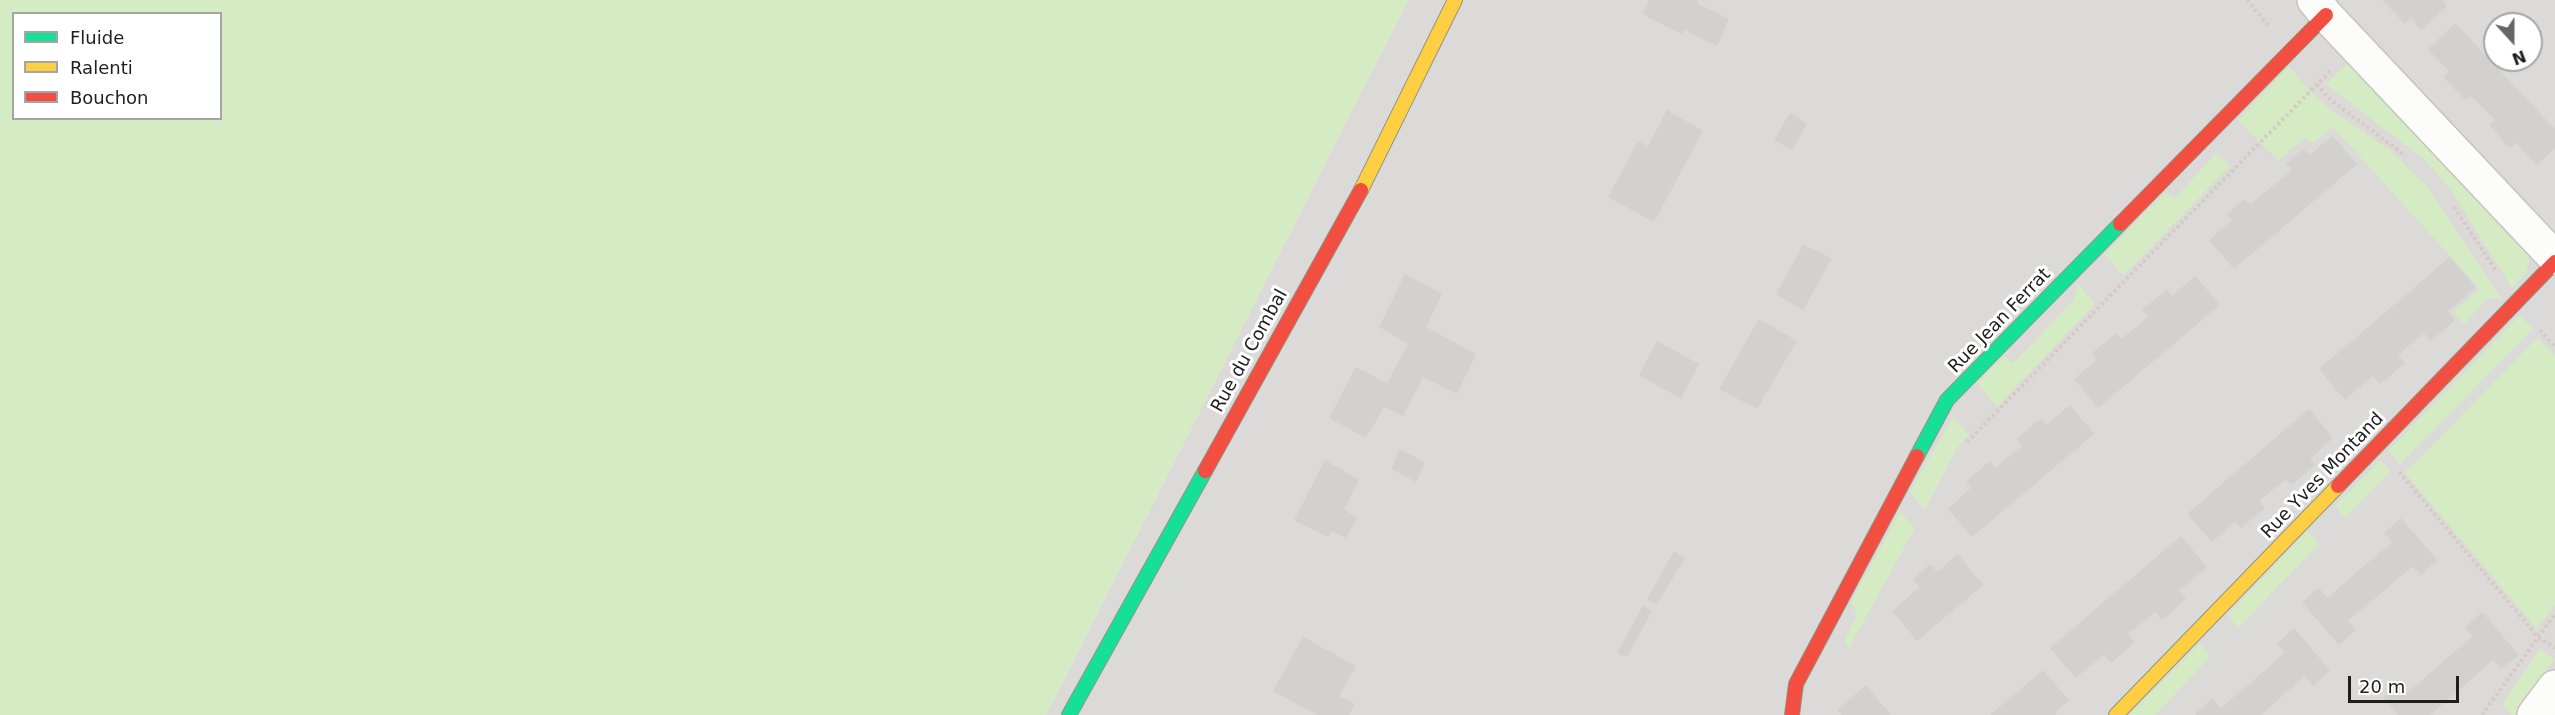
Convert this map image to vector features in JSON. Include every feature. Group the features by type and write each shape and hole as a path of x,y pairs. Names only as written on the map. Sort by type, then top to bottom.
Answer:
{"street":[{"name":"Rue du Combal","path":"1069,715 1373,168 1455,0"},
{"name":"Rue Jean Ferrat","path":"1792,715 1796,684 1947,400 2290,51 2320,8"},
{"path":"2320,8 2555,258"},
{"name":"Rue Yves Montand","path":"2116,715 2555,262"},
{"path":"2534,715 2555,687"}],"path":[{"path":"2247,0 2328,98 2410,159"},
{"path":"1959,450 2354,46"},
{"path":"2453,205 2516,302 2555,347"},
{"path":"2375,448 2538,637 2555,648"},
{"path":"2482,715 2555,614"}],"shaded area":[{"path":"1408,0 2555,0 2555,715 1046,715"}],"green space":[{"path":"0,0 1408,0 1046,715 0,715"},
{"path":"2352,59 2529,245 2527,269 2512,288 2451,190 2426,161 2326,84"},
{"path":"2289,66 2305,86 2332,111 2390,150 2427,186 2502,300 2487,298 2464,325 2453,312 2480,289 2333,127 2312,144 2305,137 2278,161 2238,120"},
{"path":"2216,153 2230,166 2123,276 2105,254 2164,193 2175,198"},
{"path":"2078,284 2095,304 1997,407 1977,383 2005,356 2013,363 2073,301"},
{"path":"2520,315 2533,329 2400,464 2388,451"},
{"path":"2538,337 2555,356 2555,605 2537,629 2405,473"},
{"path":"1953,417 1969,435 1956,449 1925,510 1910,492"},
{"path":"2380,460 2391,471 2345,518 2335,506"},
{"path":"1900,512 1915,528 1849,648 1844,642 1857,615 1851,602"},
{"path":"2307,531 2319,544 2238,628 2228,615"},
{"path":"2200,643 2211,656 2155,715 2129,715"},
{"path":"2540,649 2554,659 2515,715 2512,715 2502,704"}],"building":[{"path":"1649,0 1698,0 1697,3 1729,19 1717,46 1685,30 1682,34 1642,14"},
{"path":"2382,0 2442,0 2447,6 2421,30 2411,18 2405,24"},
{"path":"2455,23 2483,53 2483,72 2501,72 2555,129 2555,148 2537,165 2516,143 2510,148 2489,125 2495,120 2470,95 2465,100 2443,77 2449,71 2428,49"},
{"path":"1667,110 1703,131 1654,222 1608,197 1638,141 1648,146"},
{"path":"1790,113 1807,124 1792,150 1774,140"},
{"path":"2333,136 2357,164 2234,269 2209,240 2233,220 2227,214 2245,199 2250,205 2292,170 2286,164 2304,149 2309,155"},
{"path":"1803,245 1832,258 1803,310 1776,294"},
{"path":"2450,257 2476,288 2448,311 2455,320 2431,341 2424,333 2398,355 2405,363 2380,384 2373,376 2345,400 2319,369"},
{"path":"1405,274 1442,294 1426,327 1476,354 1457,394 1423,377 1403,416 1384,407 1366,438 1329,418 1356,367 1387,383 1408,344 1379,327"},
{"path":"2195,276 2220,305 2098,408 2074,379 2097,359 2092,353 2116,333 2121,339 2148,317 2142,310 2167,289 2172,296"},
{"path":"1759,319 1797,341 1757,409 1719,389"},
{"path":"1657,341 1699,364 1681,399 1639,375"},
{"path":"2070,405 2094,434 1972,537 1948,509 1971,488 1966,482 1990,461 1995,468 2022,446 2016,439 2041,419 2046,425"},
{"path":"2309,409 2333,438 2310,459 2315,465 2291,485 2286,479 2259,501 2265,508 2241,528 2235,522 2212,542 2187,514"},
{"path":"1400,449 1425,463 1416,482 1391,469"},
{"path":"1325,460 1359,480 1344,510 1357,517 1346,538 1331,531 1328,537 1294,520"},
{"path":"2401,518 2437,560 2421,575 2413,566 2348,621 2356,630 2339,645 2302,602 2319,588 2327,598 2392,542 2384,533"},
{"path":"2181,536 2207,567 2179,591 2186,599 2162,620 2155,612 2128,634 2135,642 2111,663 2104,654 2076,678 2050,648"},
{"path":"1674,551 1685,558 1657,604 1647,599"},
{"path":"1958,554 1983,585 1917,641 1892,611 1920,587 1913,579 1930,564 1937,572"},
{"path":"1643,606 1652,611 1627,657 1617,653"},
{"path":"2482,612 2519,655 2501,669 2493,660 2430,715 2398,715 2383,697 2400,682 2408,692 2473,636 2465,627"},
{"path":"2294,628 2330,671 2313,686 2305,676 2261,715 2196,715 2195,713 2212,699 2221,708 2285,653 2277,644"},
{"path":"1303,637 1356,666 1339,696 1355,704 1349,715 1318,715 1273,691"},
{"path":"2043,670 2069,700 2055,712 2057,715 1990,715"},
{"path":"1866,685 1891,715 1842,715 1837,710"}],"traffic: fast":[{"path":"1917,456 1947,400 2120,224"},
{"path":"1069,715 1205,471"}],"traffic: slow":[{"path":"1361,190 1455,0"},
{"path":"2116,715 2338,486"}],"traffic: jam":[{"path":"2120,224 2326,15"},
{"path":"1205,471 1361,190"},
{"path":"2338,486 2555,262"},
{"path":"1792,715 1796,684 1917,456"}]}
